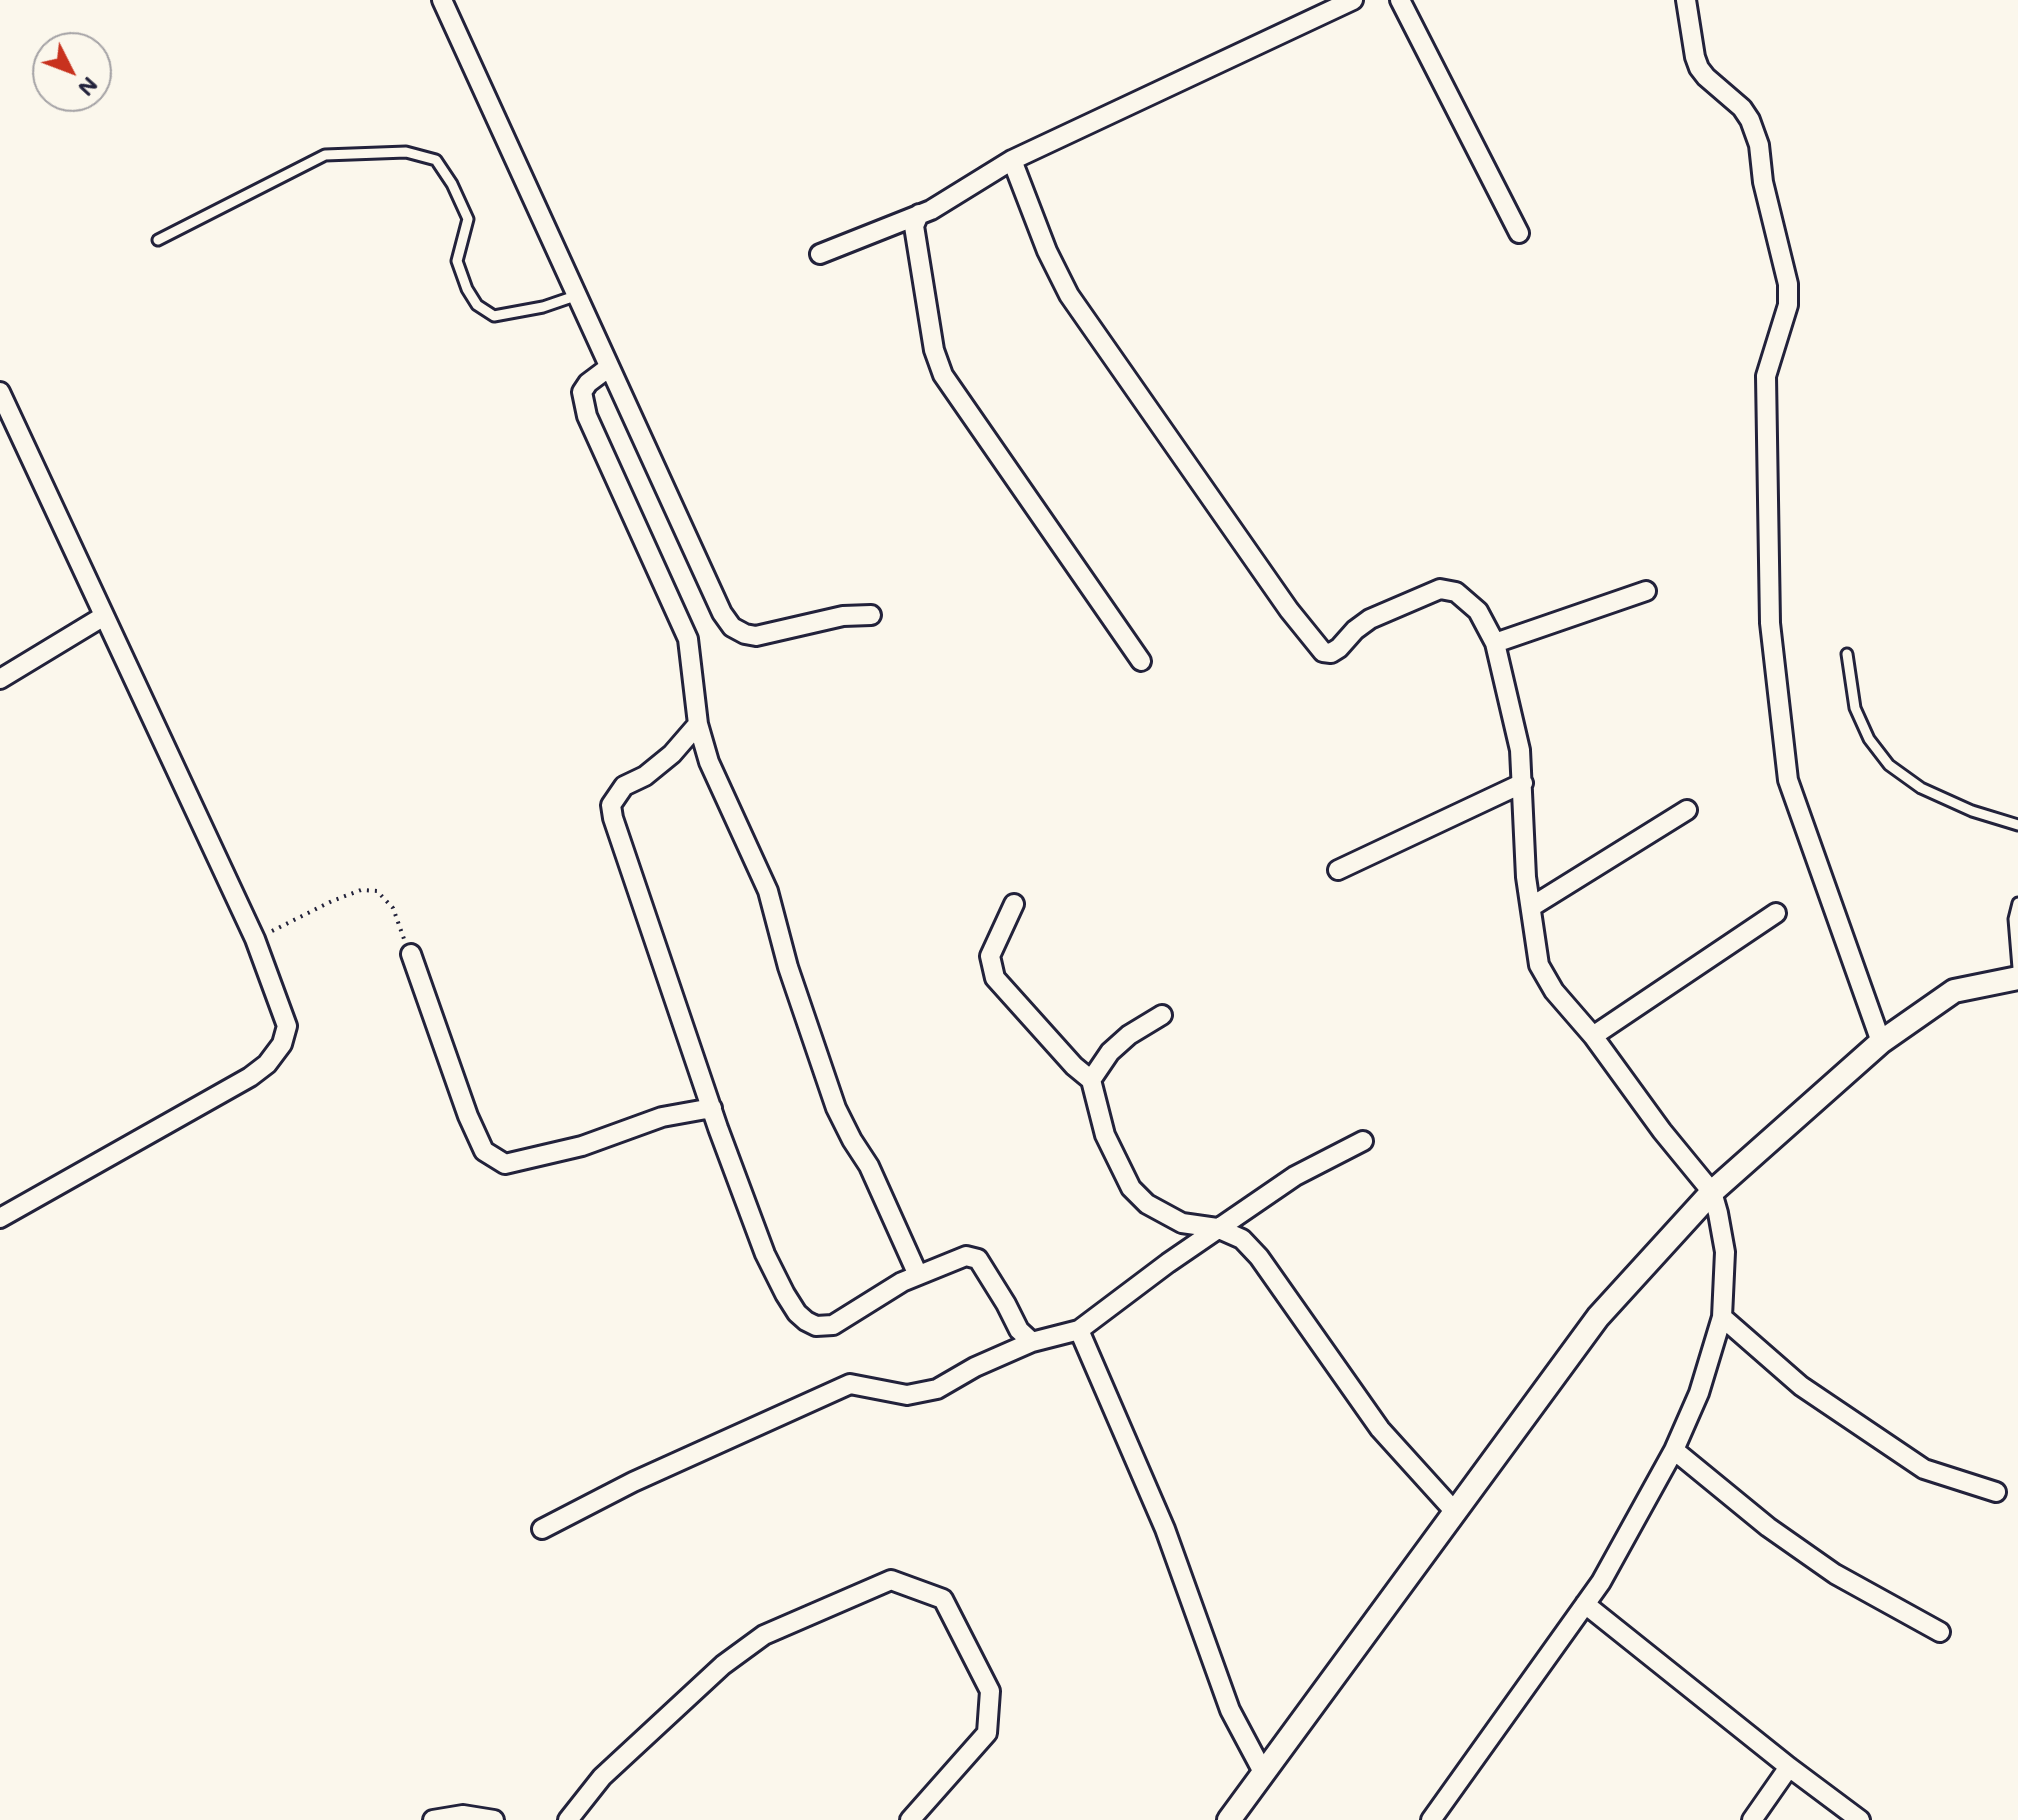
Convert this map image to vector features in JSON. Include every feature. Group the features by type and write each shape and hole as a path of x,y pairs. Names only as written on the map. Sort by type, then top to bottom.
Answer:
{"street":[{"path":"442,0 722,613 732,627 756,636 843,616 871,615"},
{"path":"820,254 936,207 1012,160 1353,0"},
{"path":"1400,0 1519,233"},
{"path":"1686,0 1699,68 1742,108 1759,145 1763,182 1788,284 1788,305 1766,376 1770,623 1788,780 1881,1042"},
{"path":"1012,160 1047,251 1069,295 1289,610 1323,652 1331,653 1339,648 1370,619 1440,589 1456,592 1478,611 1495,643 1520,750 1526,877 1539,965 1554,991 1593,1036 1662,1131 1712,1192 1725,1252 1722,1317 1699,1393 1674,1450 1601,1582 1431,1820"},
{"path":"919,214 914,226 934,350 943,375 1141,661"},
{"path":"608,368 588,383 582,392 587,416 688,639 698,724 709,762 768,891 788,967 836,1108 869,1166 918,1275"},
{"path":"0,392 255,939 287,1026 282,1044 267,1064 250,1077 0,1218"},
{"path":"1495,643 1646,591"},
{"path":"0,679 104,616"},
{"path":"698,724 672,754 645,776 624,786 611,805 712,1108 765,1254 785,1294 806,1321 816,1326 833,1325 902,1282 966,1256 978,1259 1019,1330 1032,1342"},
{"path":"1338,870 1523,783"},
{"path":"1531,907 1687,810"},
{"path":"1014,904 990,956 995,978 1074,1066 1091,1080 1105,1135 1131,1188 1147,1204 1182,1223 1217,1228 1242,1239 1259,1257 1380,1429 1456,1513"},
{"path":"1593,1036 1776,913"},
{"path":"411,954 468,1116 484,1151 505,1164 582,1146 662,1117 712,1108"},
{"path":"1229,1820 1598,1317 1712,1192 1881,1042 1954,991 2018,978"},
{"path":"1091,1080 1110,1052 1129,1035 1162,1015"},
{"path":"542,1529 633,1482 850,1384 907,1395 937,1389 975,1367 1032,1342 1079,1330 1217,1228 1295,1176 1363,1141"},
{"path":"1722,1317 1801,1386 1924,1469 1996,1492"},
{"path":"1079,1330 1165,1529 1230,1710 1263,1772"},
{"path":"1674,1450 1757,1518 1835,1574 1940,1632"},
{"path":"568,1820 602,1777 723,1665 764,1635 891,1580 943,1599 990,1691 987,1733 910,1820"},
{"path":"1585,1604 1860,1820"},
{"path":"1752,1820 1789,1767"},
{"path":"433,1820 463,1815 493,1820"}],"lane":[{"path":"158,240 325,155 406,152 436,160 452,184 468,219 457,261 467,289 477,305 494,316 543,307 578,295"},
{"path":"1847,654 1855,708 1869,739 1889,765 1921,788 1972,811 2018,825"},
{"path":"2018,903 2014,919 2018,968"}],"path":[{"path":"255,939 332,901 361,890 377,891 393,908 411,954"}]}
